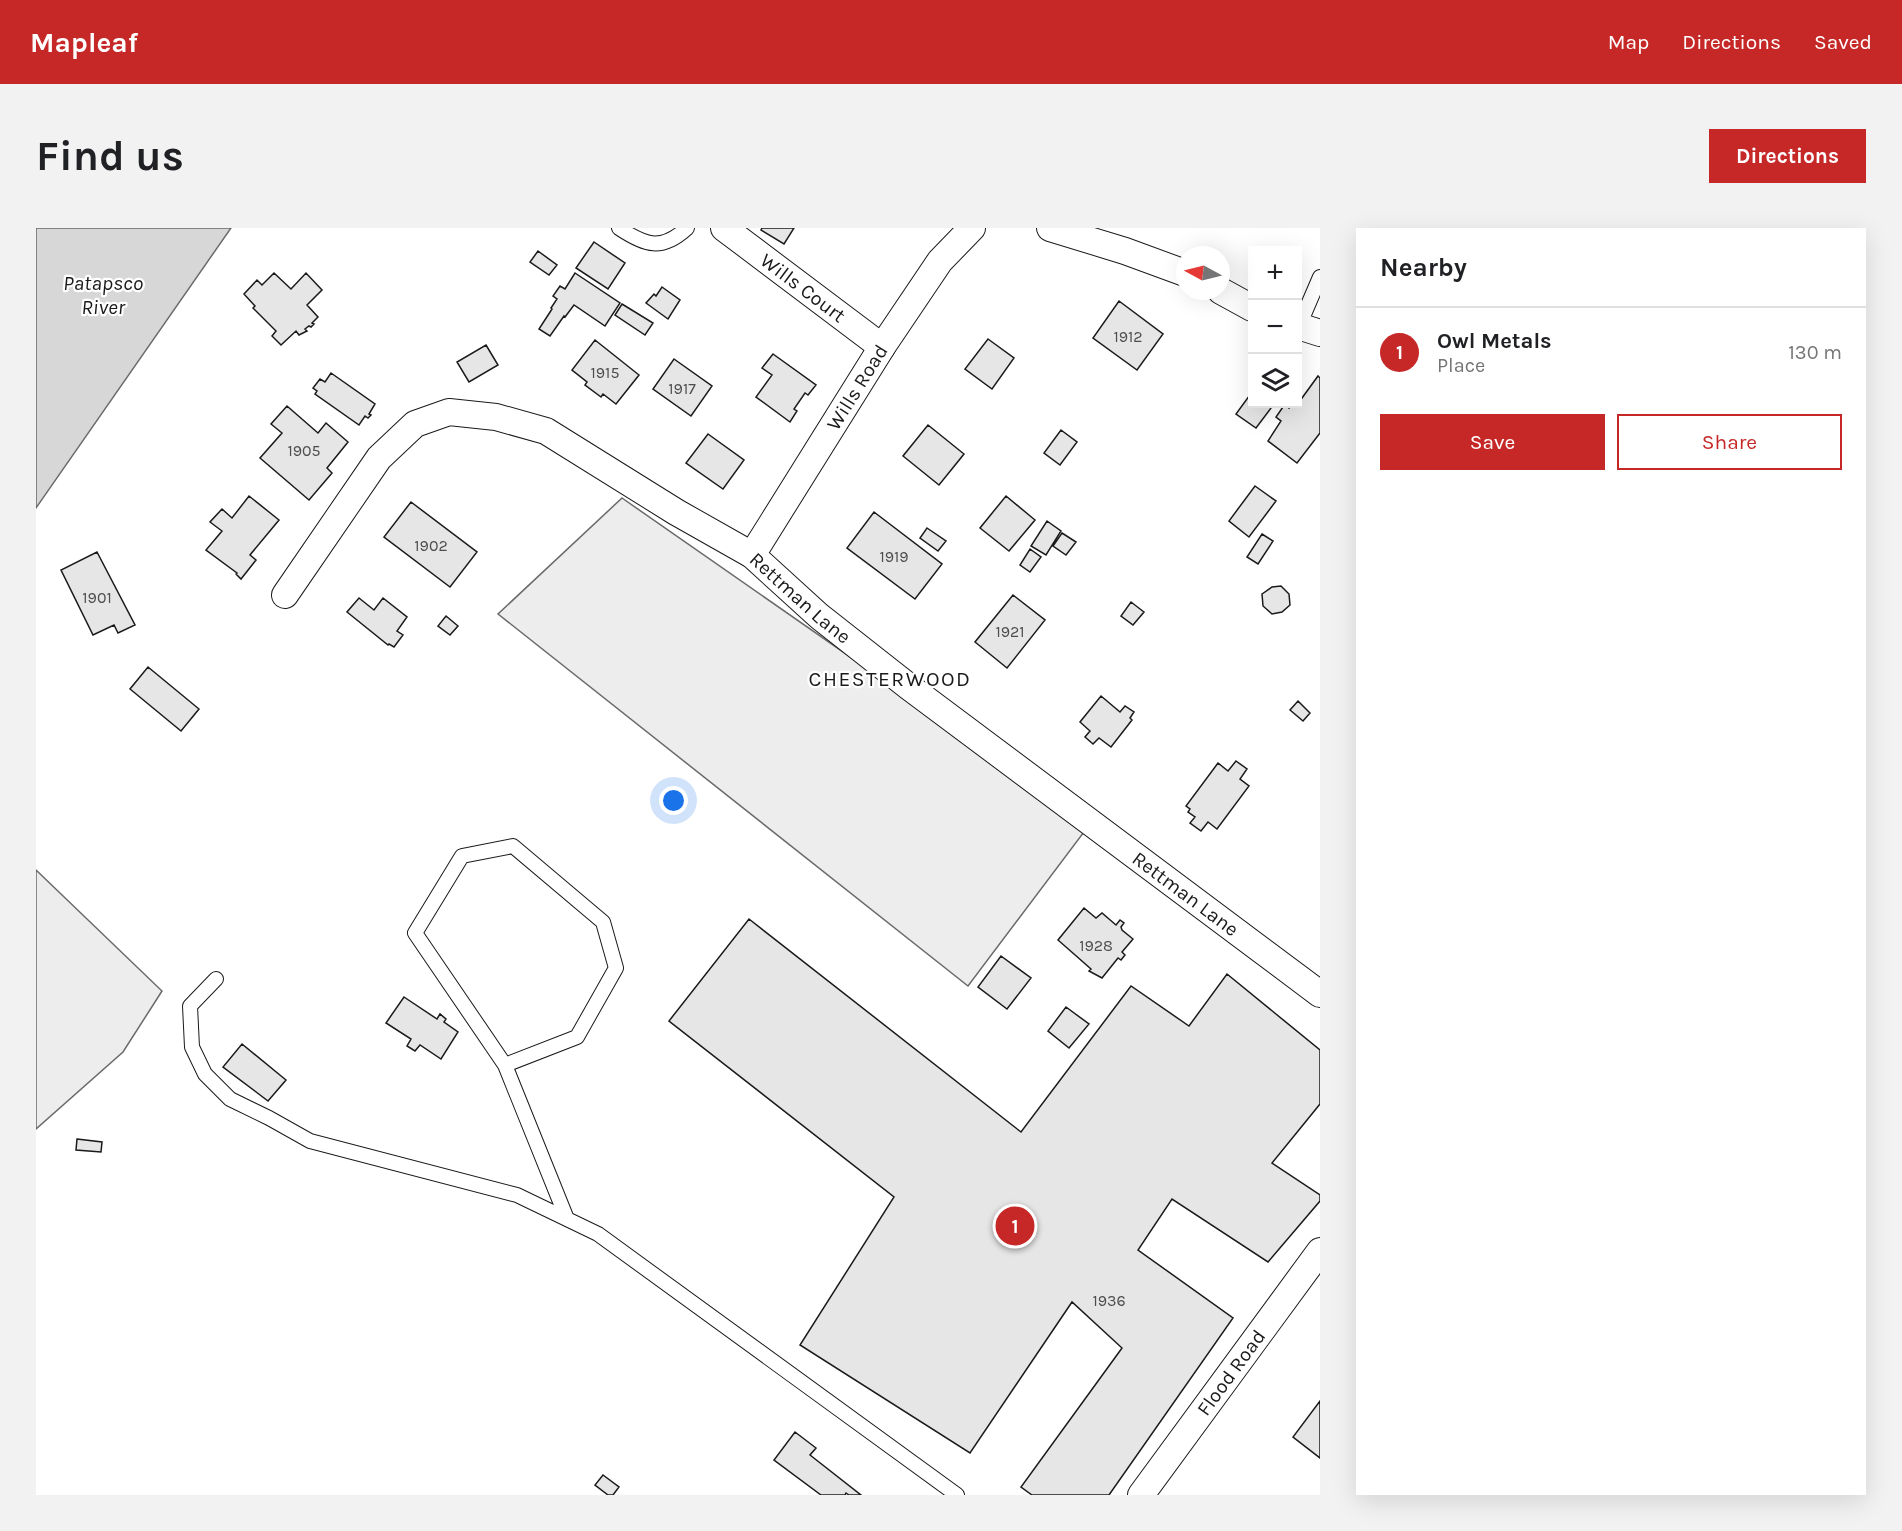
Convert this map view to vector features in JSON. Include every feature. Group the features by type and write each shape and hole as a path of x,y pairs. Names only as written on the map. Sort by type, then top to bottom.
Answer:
{"street":[{"name":"Wills Court","path":"724,228 882,347"},
{"name":"Wills Road","path":"752,555 882,347 940,261 972,228"},
{"path":"1050,228 1176,270"},
{"path":"1230,296 1248,306"},
{"name":"Rettman Lane","path":"285,595 379,458 415,424 449,412 496,417 546,431 676,512 752,555 819,616 908,686 1320,994"},
{"name":"Flood Road","path":"1141,1495 1320,1251"}],"lane":[{"path":"619,228 644,242 661,244 675,239 687,228"},
{"path":"1305,328 1320,277"},
{"path":"505,1065 577,1037 616,969 603,922 513,846 462,856 415,933 505,1065 567,1219"},
{"path":"216,979 190,1006 192,1047 205,1074 230,1099 310,1141 517,1195 598,1234 957,1495"}],"shaded area":[{"path":"622,498 1090,824 968,986 498,614"},
{"path":"36,870 162,991 123,1052 36,1129"}],"water":[{"name":"Patapsco River","path":"36,228 231,228 36,508"}],"building":[{"path":"762,228 794,228 784,244 761,230"},
{"path":"594,242 625,263 608,289 576,268"},
{"path":"538,251 557,265 549,275 530,262"},
{"path":"274,273 291,289 306,273 322,290 307,305 318,317 312,323 314,324 299,335 296,331 281,345 272,336 276,331 253,308 255,306 244,294 257,280 262,285"},
{"path":"575,273 620,303 605,326 574,305 550,336 539,329 557,299 553,296 560,286 565,289"},
{"path":"662,287 680,300 668,319 646,303 654,294 656,296"},
{"path":"1119,301 1163,334 1137,370 1093,338"},
{"path":"622,304 653,323 645,335 615,315"},
{"path":"988,339 1014,358 992,389 965,369"},
{"path":"595,340 639,375 616,404 603,394 601,397 585,385 587,382 572,370"},
{"path":"486,345 498,365 469,382 457,362"},
{"path":"773,354 816,385 808,395 805,393 794,409 797,411 790,422 756,397 772,375 762,368"},
{"path":"674,359 712,386 691,416 653,389"},
{"path":"331,373 375,404 369,414 371,415 368,418 365,416 359,425 315,394 317,391 313,388 320,379 325,382"},
{"path":"1318,376 1320,378 1320,433 1297,463 1268,441 1281,421 1276,417 1282,408 1302,408 1302,398"},
{"path":"1248,398 1248,408 1271,408 1256,428 1236,414"},
{"path":"287,406 318,433 326,423 348,442 327,468 332,473 309,500 260,458 282,433 271,424"},
{"path":"928,425 964,454 939,485 903,456"},
{"path":"1061,430 1077,442 1060,465 1044,453"},
{"path":"708,434 744,460 723,489 686,463"},
{"path":"1255,486 1276,501 1249,537 1229,521"},
{"path":"249,496 279,520 250,555 256,560 241,579 237,573 206,550 222,531 210,522 222,509 232,518"},
{"path":"1006,496 1035,520 1009,551 980,528"},
{"path":"411,502 477,552 450,587 384,537"},
{"path":"874,512 942,564 915,599 847,548"},
{"path":"1047,521 1061,531 1046,555 1031,546"},
{"path":"927,528 946,541 938,551 920,538"},
{"path":"1062,533 1076,542 1066,555 1053,546"},
{"path":"1262,534 1273,541 1258,564 1247,557"},
{"path":"1030,549 1041,557 1030,572 1020,565"},
{"path":"97,552 135,625 118,633 114,625 93,635 61,570"},
{"path":"1281,586 1289,594 1290,605 1282,612 1272,614 1263,606 1262,594 1272,587"},
{"path":"1013,595 1045,620 1007,668 975,642"},
{"path":"359,598 374,610 383,598 407,617 397,631 403,635 394,647 388,645 347,612"},
{"path":"1131,602 1144,612 1133,625 1121,616"},
{"path":"446,616 458,626 450,635 438,626"},
{"path":"148,667 199,709 181,731 130,689"},
{"path":"1101,696 1120,712 1125,706 1134,712 1130,718 1132,720 1111,747 1099,738 1093,744 1085,737 1090,731 1080,722"},
{"path":"1298,701 1310,713 1303,721 1290,710"},
{"path":"1236,761 1247,769 1240,779 1249,786 1217,829 1208,822 1201,831 1190,823 1195,817 1188,812 1190,809 1186,806 1218,763 1228,771"},
{"path":"1084,908 1096,918 1102,913 1116,925 1120,920 1124,923 1122,930 1133,939 1122,952 1125,955 1121,960 1118,958 1102,978 1089,971 1091,969 1058,940"},
{"path":"749,919 1021,1132 1131,986 1189,1026 1227,974 1320,1050 1320,1104 1272,1163 1320,1195 1320,1201 1268,1262 1172,1199 1138,1250 1233,1318 1109,1495 1032,1495 1021,1487 1122,1348 1072,1302 970,1453 800,1345 894,1197 669,1021"},
{"path":"1001,956 1031,978 1007,1009 978,987"},
{"path":"404,997 437,1019 440,1014 446,1019 444,1022 458,1032 441,1059 420,1045 415,1051 407,1046 411,1039 386,1023"},
{"path":"1066,1007 1089,1024 1069,1048 1048,1031"},
{"path":"242,1044 286,1080 268,1101 223,1067"},
{"path":"77,1139 102,1142 101,1152 76,1150"},
{"path":"1320,1401 1320,1458 1293,1437"},
{"path":"795,1432 816,1448 810,1455 861,1495 846,1493 845,1495 821,1495 774,1460"},
{"path":"603,1475 619,1487 613,1495 608,1495 595,1485"}],"place":[{"name":"Owl Metals","path":"1015,1226"}],"district":[{"name":"CHESTERWOOD","path":"890,679"}]}
